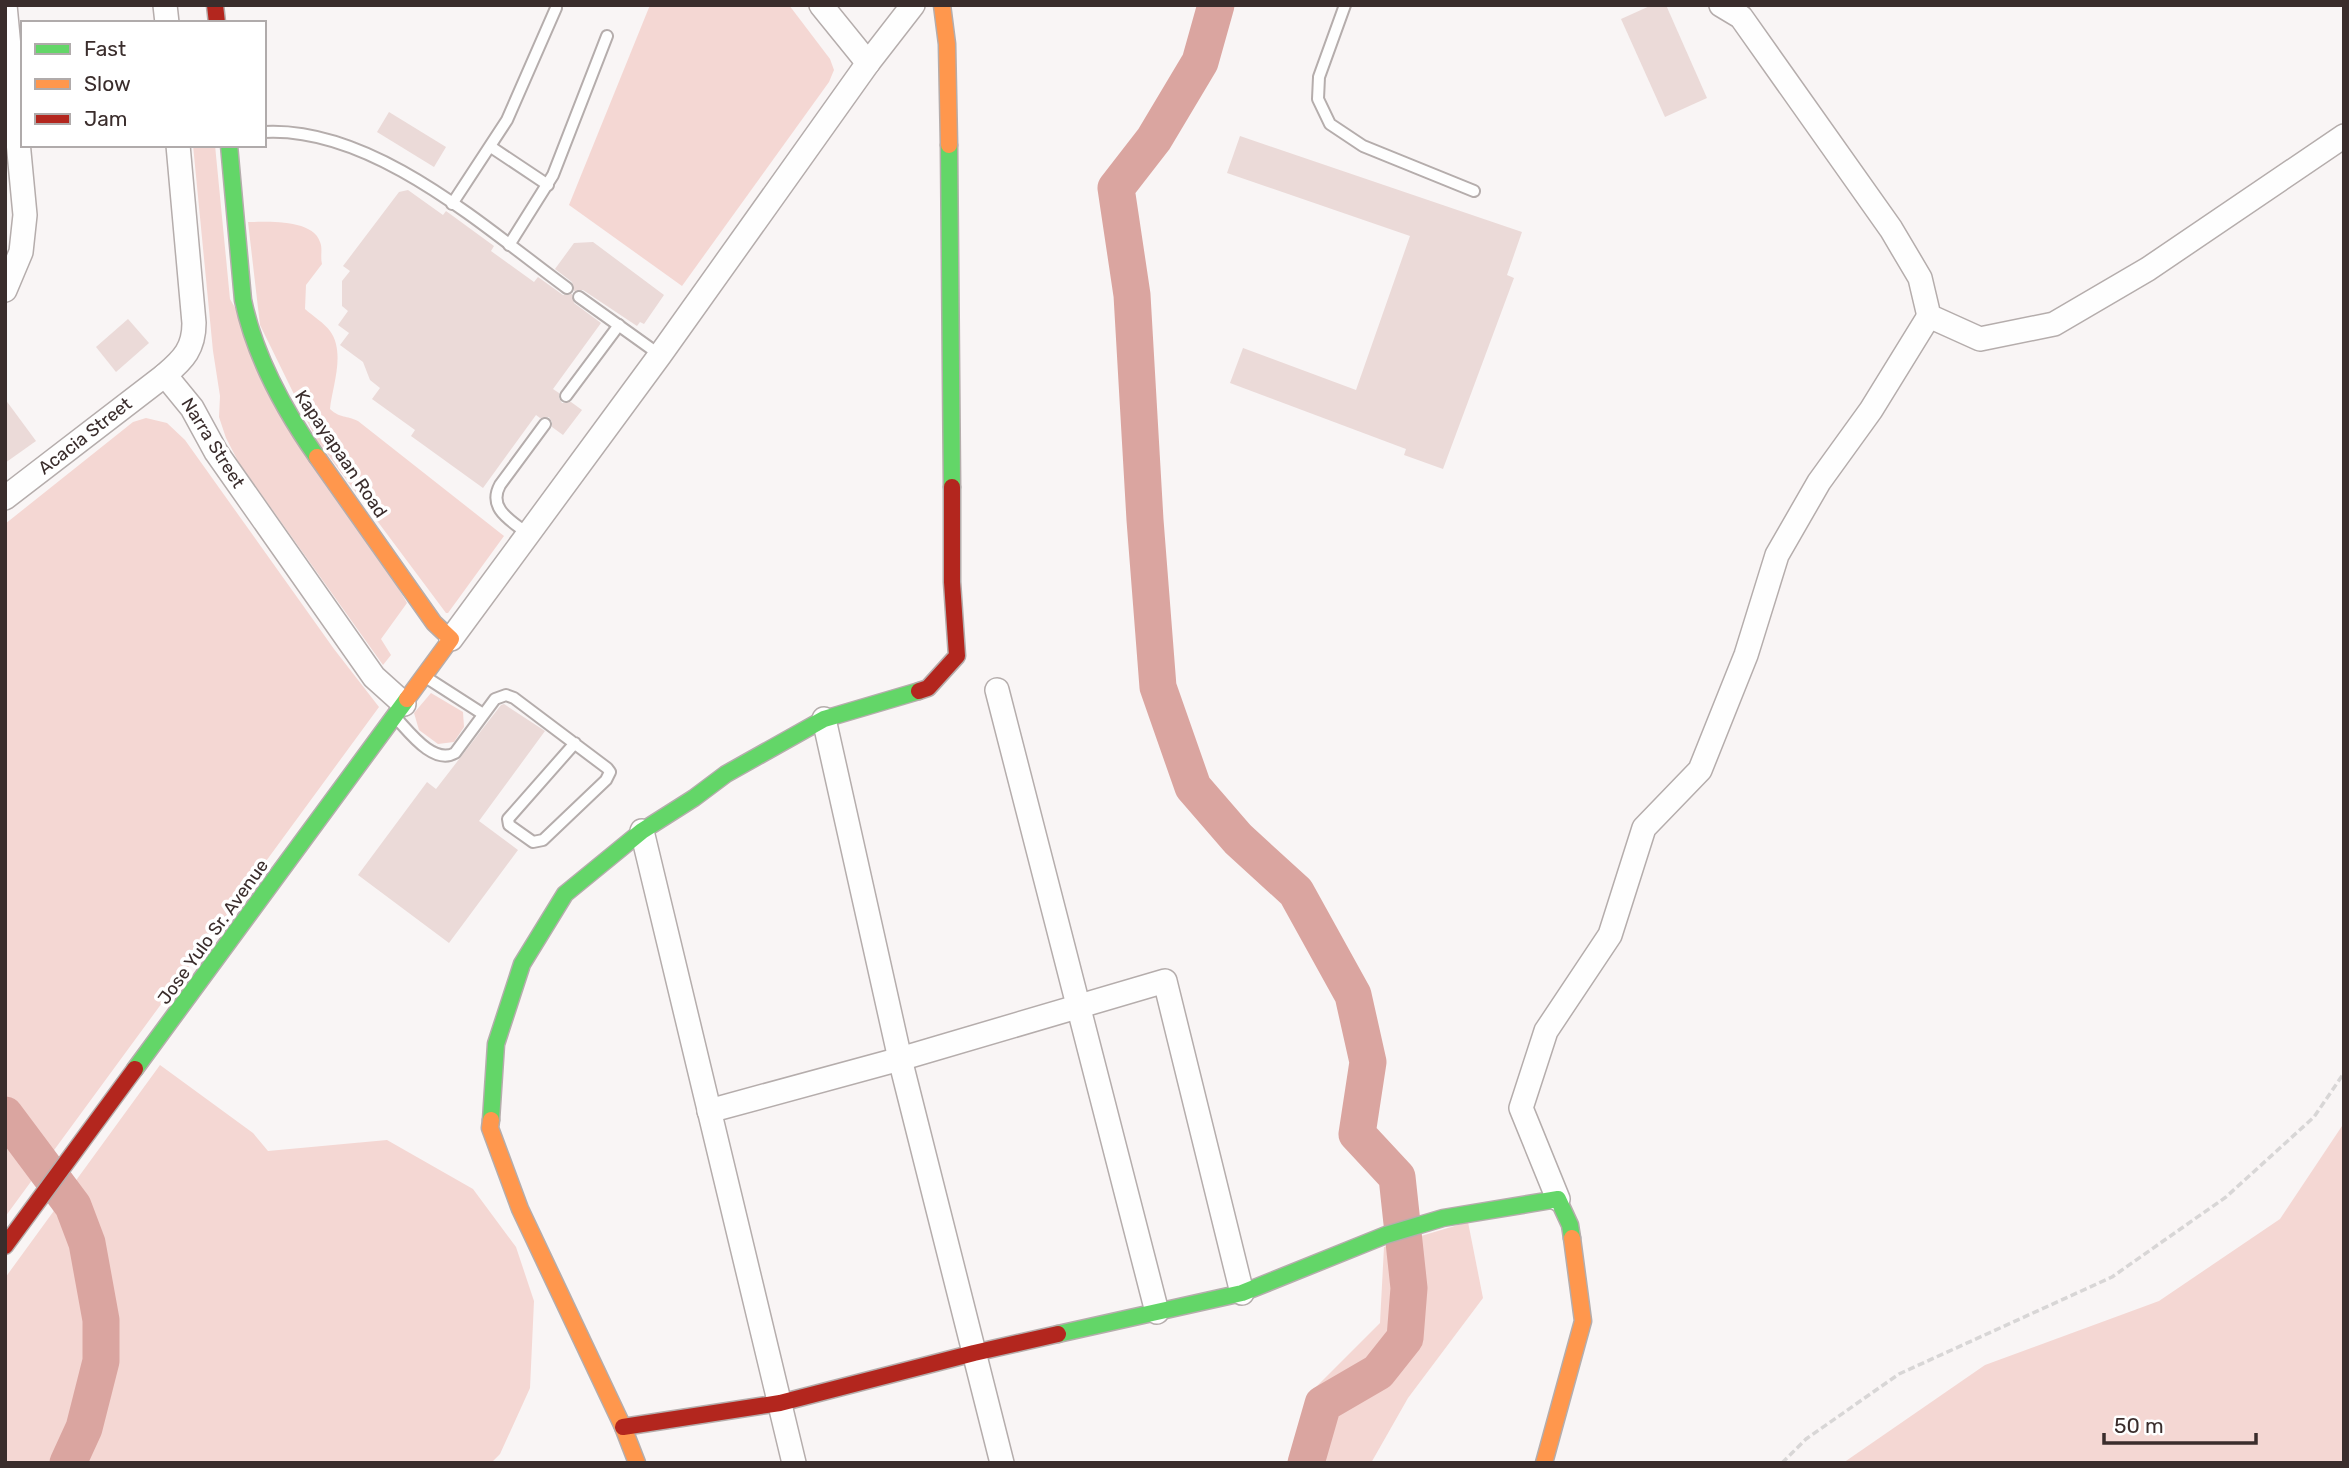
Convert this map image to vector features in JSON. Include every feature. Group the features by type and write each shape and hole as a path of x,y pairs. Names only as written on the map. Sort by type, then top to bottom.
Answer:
{"street":[{"path":"5,5 17,56 21,136"},
{"path":"821,5 869,63"},
{"path":"451,639 913,5"},
{"path":"637,1463 623,1427 520,1209 490,1128 496,1044 522,964 565,894 642,831 726,774 824,719 928,688 957,656 952,582 951,219 947,44 942,5"},
{"path":"1544,1463 1583,1321 1570,1225 1521,1108 1546,1031 1610,935 1644,828 1700,770 1746,656 1777,555 1819,482 1871,410 1929,316 1920,278 1891,229 1745,11 1721,5"},
{"path":"1929,316 1980,339 2054,324 2148,270 2344,136"},
{"path":"5,290 21,252 25,215 22,147"},
{"path":"165,375 188,352 194,332 178,147"},
{"name":"Kapayapaan Road","path":"229,147 243,300 255,344 265,368 288,415 305,440 434,623 451,639"},
{"name":"Acacia Street","path":"5,498 165,375"},
{"name":"Narra Street","path":"165,375 192,408 216,453 399,711"},
{"name":"Jose Yulo Sr. Avenue","path":"5,1246 451,639"},
{"path":"997,690 1157,1312"},
{"path":"824,719 900,1059 1002,1463"},
{"path":"642,831 794,1463"},
{"path":"709,1111 900,1059 1165,981 1242,1293"},
{"path":"623,1427 780,1403 974,1353 1242,1293 1386,1235 1443,1218 1558,1199"}],"lane":[{"path":"1345,5 1319,78 1318,99 1330,124 1363,146 1474,191"},
{"path":"452,204 491,147 517,100 556,8"},
{"path":"509,245 548,185 607,36"},
{"path":"266,132 296,134 352,148 396,167 452,204 567,288"},
{"path":"491,147 548,185"},
{"path":"579,297 660,355"},
{"path":"566,396 619,326"},
{"path":"528,534 501,513 496,496 500,485 545,424"},
{"path":"424,676 483,714"},
{"path":"399,711 426,747 440,755 449,756 455,753 495,699 506,695 514,698 575,743 607,768 609,775 543,839 530,841 509,825 508,819 575,743"}],"path":[{"path":"1782,1463 1806,1438 1899,1374 2112,1278 2226,1197 2314,1117 2344,1073"}],"shaded area":[{"path":"650,5 789,5 830,59 834,70 829,82 682,286 569,205"},
{"path":"193,147 215,147 230,299 407,603 381,639 391,655 383,665 239,463 219,417 220,396 213,351"},
{"path":"248,222 277,222 299,226 316,235 320,242 322,264 306,285 305,309 328,328 335,340 338,360 330,409 358,421 504,536 448,613 316,439 260,325"},
{"path":"146,418 167,423 185,440 334,649 379,707 5,1217 5,524 133,422"},
{"path":"431,693 463,712 464,727 454,742 438,744 419,730 414,713"},
{"path":"160,1065 253,1133 268,1151 387,1140 473,1189 516,1247 534,1301 530,1388 500,1454 491,1463 5,1463 5,1278"},
{"path":"2344,1123 2344,1463 1843,1463 1985,1365 2159,1301 2280,1219"},
{"path":"1468,1222 1483,1298 1408,1398 1371,1463 1292,1463 1311,1392 1380,1323 1384,1247"}],"building":[{"path":"1652,5 1666,5 1707,98 1665,117 1621,19"},
{"path":"389,112 446,147 434,167 377,132"},
{"path":"1240,136 1522,232 1507,275 1514,278 1443,469 1404,455 1406,449 1230,383 1243,348 1356,390 1410,236 1227,173"},
{"path":"408,190 443,215 446,211 494,246 491,251 534,282 538,277 563,295 572,294 574,303 601,323 553,389 559,393 562,403 571,402 582,410 563,435 552,427 549,417 540,418 536,415 483,488 411,436 415,430 372,399 380,388 370,380 363,362 340,345 349,333 338,325 348,311 342,306 342,281 350,271 343,266 399,192"},
{"path":"593,242 664,295 644,324 640,322 637,326 583,290 574,291 572,282 555,269 574,243"},
{"path":"128,319 149,343 116,372 96,347"},
{"path":"5,399 36,441 5,463"},
{"path":"504,704 545,731 479,821 518,850 449,943 358,875 427,782 436,789"}],"waterway":[{"path":"1216,5 1200,62 1154,139 1116,188 1132,295 1158,687 1193,787 1238,839 1296,892 1353,995 1368,1062 1357,1134 1397,1177 1409,1288 1405,1338 1378,1372 1323,1404 1306,1463"},
{"path":"5,1115 73,1206 87,1243 101,1320 101,1361 84,1428 68,1463"}],"traffic: fast":[{"path":"949,145 952,487"},
{"path":"229,147 243,300 248,321 272,383 317,457"},
{"path":"491,1120 496,1044 522,964 565,894 642,831 726,774 824,719 919,691"},
{"path":"135,1069 407,699"},
{"path":"1058,1334 1242,1293 1386,1235 1443,1218 1558,1199 1570,1225 1572,1238"}],"traffic: slow":[{"path":"942,5 947,44 949,145"},
{"path":"317,457 434,623 451,639 407,699"},
{"path":"491,1120 490,1128 520,1209 623,1427 637,1463"},
{"path":"1544,1463 1583,1321 1572,1238"}],"traffic: jam":[{"path":"215,5 217,21"},
{"path":"919,691 928,688 957,656 952,582 952,487"},
{"path":"5,1246 135,1069"},
{"path":"623,1427 780,1403 1058,1334"}]}
